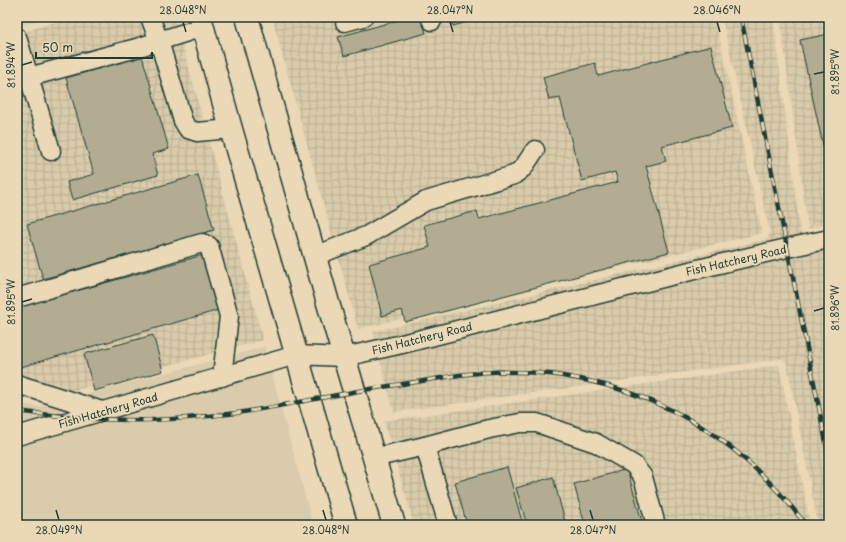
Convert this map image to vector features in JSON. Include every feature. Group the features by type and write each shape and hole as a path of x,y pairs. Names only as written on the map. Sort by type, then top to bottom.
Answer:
{"main road":[{"path":"247,17 373,458 394,525"},
{"path":"202,22 230,129 346,525"}],"street":[{"path":"150,17 159,41 183,121 188,128 197,132 230,129"},
{"path":"345,22 363,17"},
{"path":"29,77 159,41 202,22"},
{"path":"17,37 51,151"},
{"path":"315,256 366,236 426,201 514,175 523,168 535,150"},
{"name":"Fish Hatchery Road","path":"17,436 296,356 344,357 402,344 698,269 829,239"},
{"path":"17,298 202,243 209,246 229,316 222,377"},
{"path":"17,384 102,411"},
{"path":"373,458 489,429 520,423 537,423 596,443 634,465 643,477 656,525"},
{"path":"425,446 448,525"}],"shaded area":[{"path":"17,17 48,17 17,27"},
{"path":"71,17 175,17 263,340 38,400 17,396 17,34"},
{"path":"272,17 715,17 762,233 358,329"},
{"path":"722,17 773,17 800,230 805,236 375,342 373,332 768,238 770,233"},
{"path":"780,17 829,17 829,223 808,229"},
{"path":"829,248 829,264 827,270 829,277 829,525 818,525 787,364 783,359 394,412 379,357 700,276"},
{"path":"264,347 267,356 17,428 17,403 38,407"},
{"path":"779,365 810,525 414,525 384,421"},
{"path":"271,371 313,525 17,525 17,444"}],"building":[{"path":"410,17 421,17 426,33 344,56 338,37"},
{"path":"450,17 485,17 453,26"},
{"path":"829,34 829,173 800,40"},
{"path":"711,46 732,128 662,146 666,161 646,166 669,252 405,322 402,310 382,316 369,264 430,247 424,225 477,211 479,219 618,182 615,172 582,181 560,98 549,100 543,77 595,63 598,76"},
{"path":"142,56 169,149 152,154 158,175 72,200 67,182 94,174 66,78"},
{"path":"198,175 214,230 43,279 27,224"},
{"path":"203,255 219,310 17,368 17,308"},
{"path":"153,335 163,371 94,391 84,354"},
{"path":"507,467 523,525 467,525 455,482"},
{"path":"627,469 643,525 585,525 574,484"},
{"path":"553,477 566,525 527,525 516,488"}],"railway":[{"path":"741,17 829,458"},
{"path":"17,411 113,420 182,418 237,413 369,389 473,373 545,373 586,380 631,393 695,423 715,435 753,466 781,494 806,525"}]}
